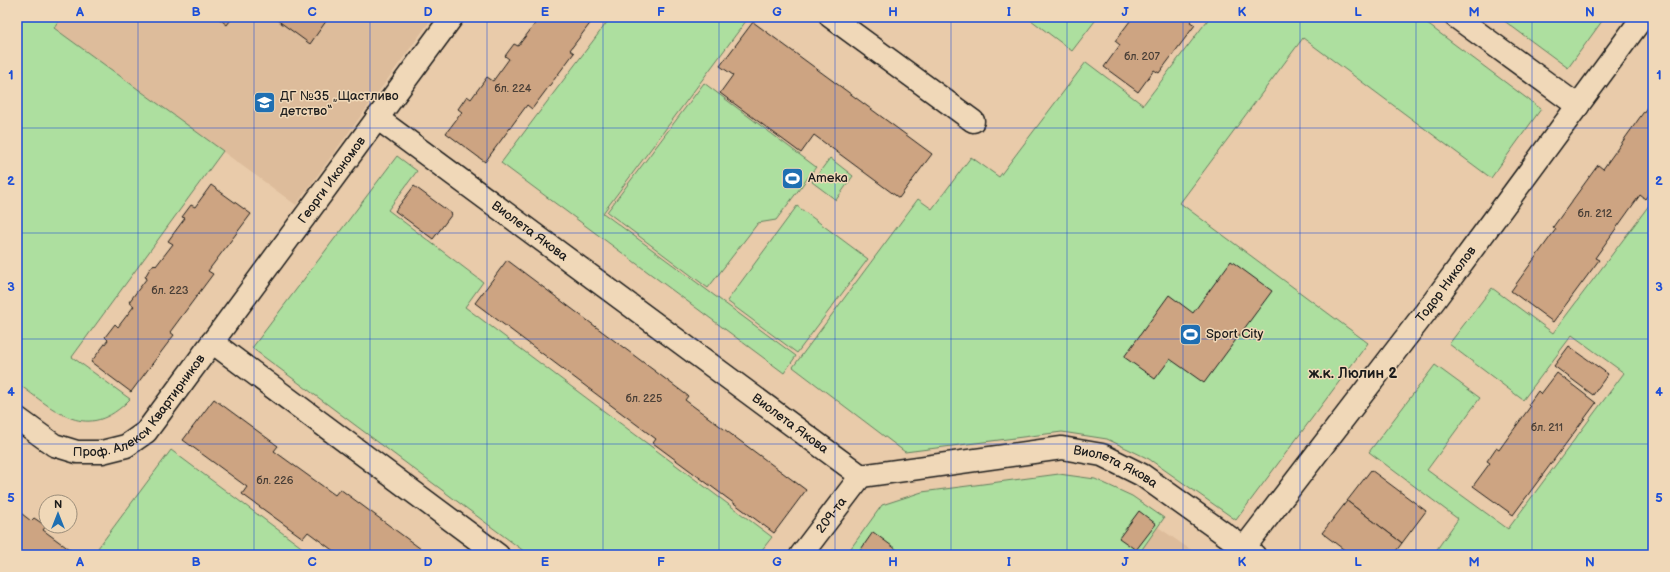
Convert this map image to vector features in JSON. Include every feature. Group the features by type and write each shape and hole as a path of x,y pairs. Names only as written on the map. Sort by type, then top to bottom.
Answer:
{"street":[{"name":"Георги Икономов","path":"212,342 452,17"},
{"path":"831,17 973,121"},
{"path":"1456,17 1578,106"},
{"name":"Тодор Николов","path":"1249,551 1643,17"},
{"name":"Виолета Якова","path":"377,118 861,476 1062,448 1102,455 1142,475 1249,551"},
{"path":"212,342 498,555"},
{"name":"Проф. Алекси Квартирников","path":"17,418 54,445 77,452 102,452 126,446 146,432 212,342"},
{"name":"209-та","path":"801,555 861,476"}],"shaded area":[{"name":"ДГ №35 „Щастливо детство“","path":"62,17 433,17 296,205 54,28"},
{"path":"1158,527 1198,555 1138,555"}],"green space":[{"path":"17,17 62,17 54,28 223,151 72,357 130,399 114,412 100,419 86,421 72,418 45,404 17,383"},
{"path":"611,17 749,17 603,213 796,356 784,373 501,163"},
{"path":"1027,17 1098,17 1072,51"},
{"path":"1210,17 1418,17 1541,109 1491,178 1303,38 1180,203 1368,343 1236,520 1149,459 1107,439 1062,432 905,452 793,367 918,199 932,209 971,157 999,177 1086,62 1143,105"},
{"path":"1499,17 1605,17 1568,68"},
{"path":"704,83 816,167 776,220 758,223 708,288 607,212"},
{"path":"397,156 417,171 388,210 483,282 465,307 772,537 758,555 529,555 252,348"},
{"path":"830,158 853,176 836,200 812,182"},
{"path":"1653,200 1653,555 1433,555 1458,519 1369,452 1435,365 1480,398 1427,470 1508,529 1624,373 1572,335 1523,400 1449,344 1492,288 1553,333"},
{"path":"797,206 868,259 797,353 727,301"},
{"path":"171,450 312,555 107,555 98,548"},
{"path":"1059,474 1095,479 1132,496 1164,518 1138,555 846,555 882,505 922,492"}],"building":[{"path":"217,17 233,17 227,25"},
{"path":"273,17 329,17 310,44"},
{"path":"534,17 595,17 570,50 574,53 532,109 527,105 485,162 446,133 462,112 458,109 467,96 471,99 487,77 493,81 509,59 505,56 514,44 518,46 535,24 531,21"},
{"path":"1133,17 1194,17 1190,22 1195,25 1159,73 1154,70 1138,92 1104,67 1120,45 1115,41"},
{"path":"753,22 932,154 899,198 814,135 801,153 720,93 733,75 720,66"},
{"path":"1653,99 1653,188 1645,199 1640,195 1595,258 1599,260 1553,322 1511,291 1556,229 1553,227 1598,165 1603,169"},
{"path":"211,185 251,214 208,271 213,274 170,332 174,335 131,392 91,362 108,340 105,337 115,324 118,327 134,306 129,302 147,278 145,277 149,270 154,264 156,266 173,244 168,241 185,218 182,217 191,205 195,207"},
{"path":"414,186 452,214 433,239 395,211"},
{"path":"507,260 688,396 685,400 806,490 774,533 653,443 656,439 475,303"},
{"name":"Sport City","path":"1231,261 1272,291 1204,383 1170,359 1155,379 1124,357 1169,295 1193,313"},
{"path":"1569,346 1608,374 1593,395 1554,366"},
{"path":"1557,373 1596,403 1513,515 1473,486 1490,463 1487,461 1496,448 1499,450 1530,407 1528,405 1538,391 1541,394"},
{"path":"214,399 278,446 274,451 335,495 340,489 429,555 339,555 308,532 303,538 242,494 247,487 183,440"},
{"path":"1371,470 1426,511 1402,543 1347,501"},
{"path":"1347,501 1402,543 1393,555 1351,555 1322,533"},
{"path":"17,510 31,521 34,518 38,521 38,534 48,534 77,555 17,555"},
{"path":"1139,511 1156,524 1136,550 1119,538"},
{"path":"873,532 904,555 857,555"},
{"path":"80,552 85,555 77,555"}],"place":[{"name":"ДГ №35 „Щастливо детство“","path":"264,103"},
{"name":"Ameka","path":"792,178"},
{"name":"Sport City","path":"1190,334"}],"district":[{"name":"ж.к. Люлин 2","path":"1353,373"}]}
